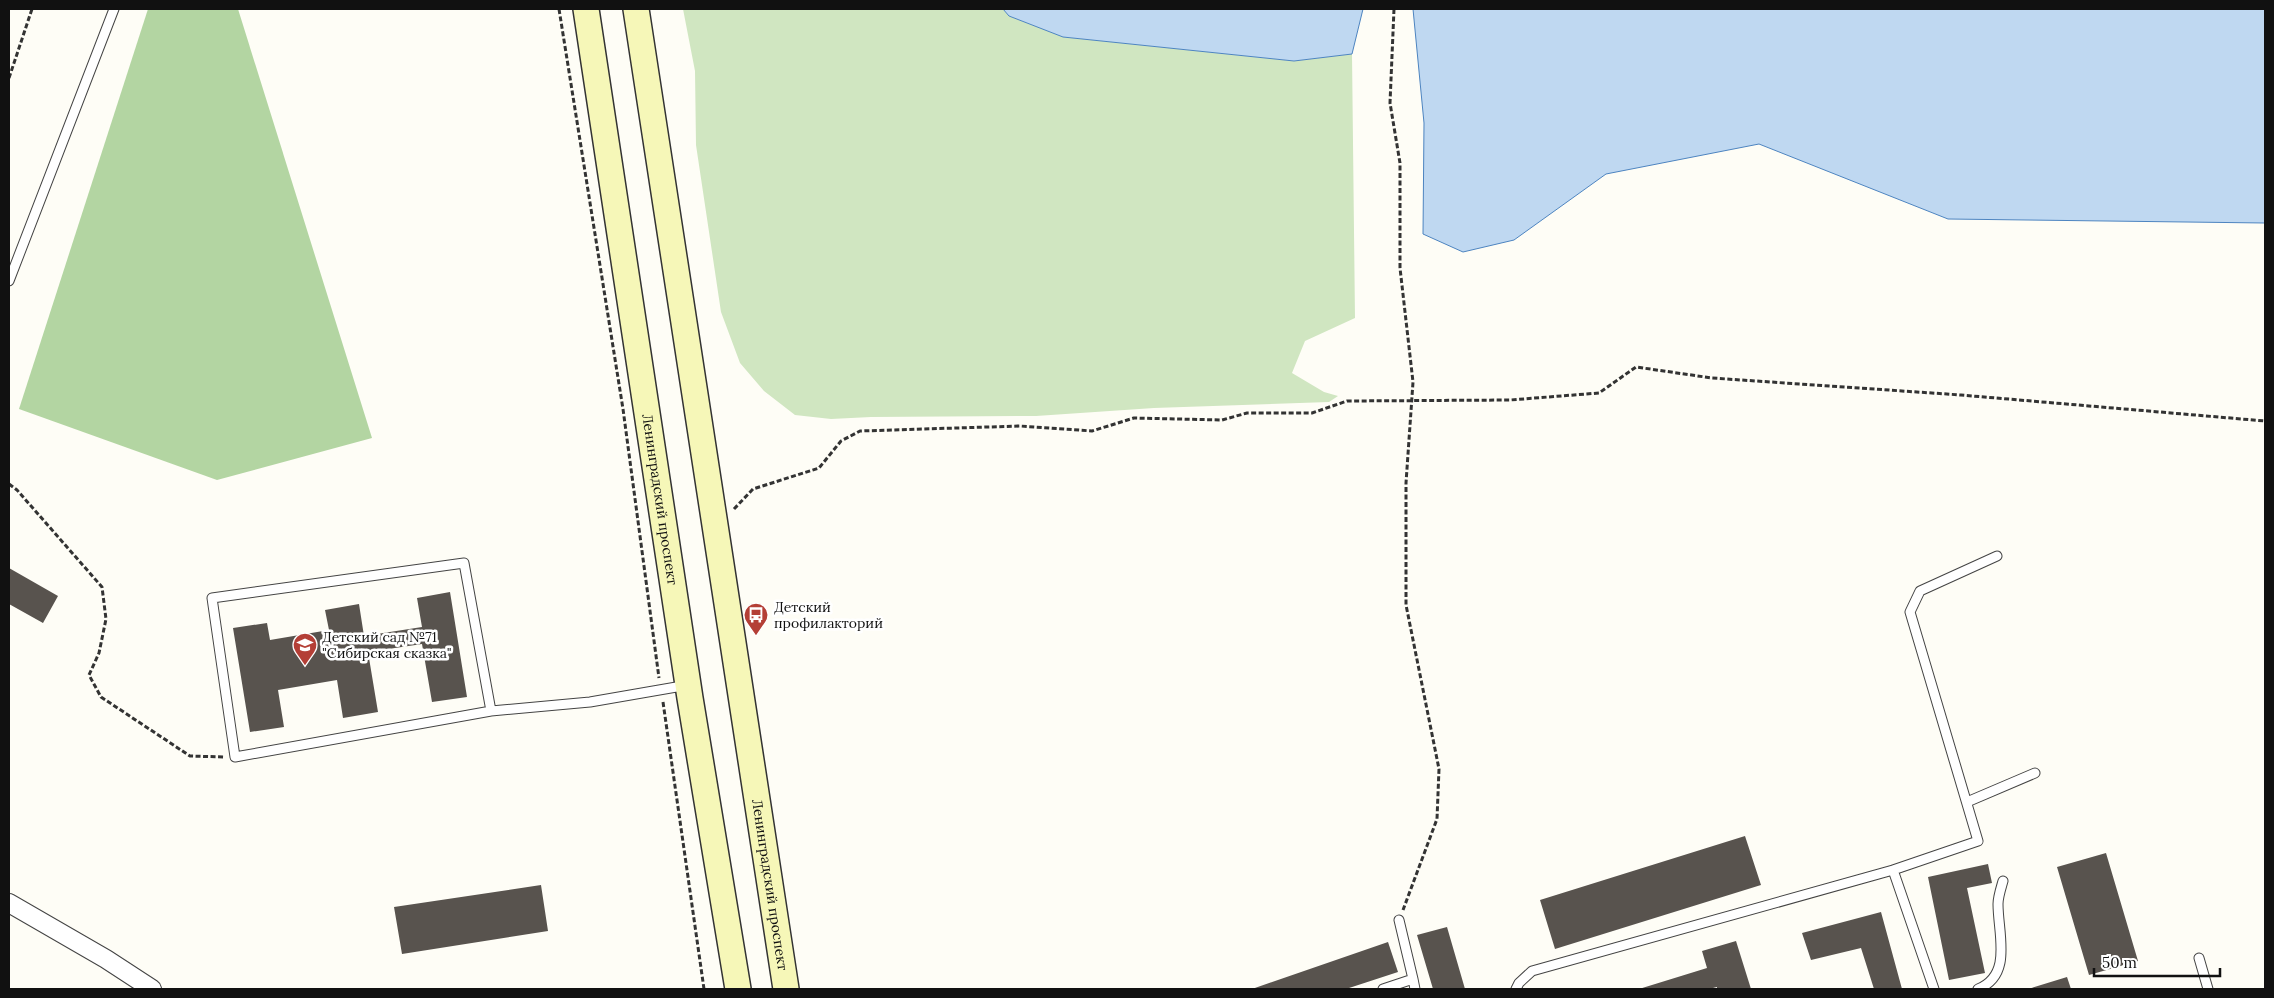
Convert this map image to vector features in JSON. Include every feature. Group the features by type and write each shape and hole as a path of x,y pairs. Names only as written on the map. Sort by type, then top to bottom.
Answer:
{"main road":[{"name":"Ленинградский проспект","path":"586,9 688,685 738,989"},
{"name":"Ленинградский проспект","path":"636,9 786,989"}],"street":[{"path":"9,903 106,959 152,989"}],"lane":[{"path":"9,281 114,9"},
{"path":"1516,989 1519,983 1532,971 1892,870 1978,841 1910,612 1920,591 1996,556"},
{"path":"491,711 464,563 212,598 235,756 491,711 590,702 661,688 688,685"},
{"path":"1967,802 2035,773"},
{"path":"1892,870 1934,989"},
{"path":"1978,989 1987,986 2000,968 2002,948 1998,903 2002,881"},
{"path":"1399,920 1415,989"},
{"path":"2199,958 2208,989"},
{"path":"1383,989 1413,979"}],"path":[{"path":"9,78 32,9"},
{"path":"560,9 623,409 704,989"},
{"path":"1394,9 1390,103 1400,164 1400,268 1412,382 1406,483 1406,605 1439,769 1437,819 1399,920"},
{"path":"733,510 753,489 819,468 841,442 860,431 1020,426 1092,431 1134,418 1222,420 1247,413 1312,413 1347,401 1510,400 1599,393 1636,366 1712,378 1961,395 2265,421"},
{"path":"9,484 17,490 102,587 106,619 99,653 89,675 101,697 190,756 235,756"}],"green space":[{"path":"148,9 238,9 372,438 217,480 19,409"},
{"path":"683,9 1003,9 1009,16 1064,37 1294,61 1352,54 1355,318 1305,341 1292,373 1324,392 1338,396 1329,402 1154,408 1036,416 831,419 795,415 764,391 740,363 721,312 696,145 695,71"}],"water":[{"path":"1003,9 1363,9 1352,54 1294,61 1063,37 1009,16"},
{"path":"1413,9 2265,9 2265,223 1948,219 1759,144 1606,174 1514,240 1463,252 1423,234 1424,123"}],"building":[{"path":"9,568 58,596 43,623 9,604"},
{"name":"Детский сад №71 \"Сибирская сказка\"","path":"450,592 467,697 432,702 422,644 368,652 378,712 343,718 337,680 278,690 284,727 250,732 233,628 267,623 270,640 329,630 325,610 359,604 364,636 422,627 417,598"},
{"path":"1745,836 1761,885 1555,949 1540,900"},
{"path":"2106,853 2138,961 2089,975 2057,867"},
{"path":"1988,864 1992,883 1967,888 1985,973 1949,980 1928,877"},
{"path":"541,885 548,931 402,954 394,907"},
{"path":"1881,912 1902,989 1874,989 1861,948 1811,960 1802,933"},
{"path":"1447,927 1465,989 1433,989 1417,935"},
{"path":"1736,941 1751,989 1717,989 1717,987 1709,989 1639,989 1707,968 1702,951"},
{"path":"1388,942 1398,972 1346,989 1252,989"},
{"path":"2067,977 2071,989 2028,989"}],"place":[{"name":"Детский профилакторий","path":"756,636"},
{"name":"Детский сад №71 \"Сибирская сказка\"","path":"305,666"}]}
